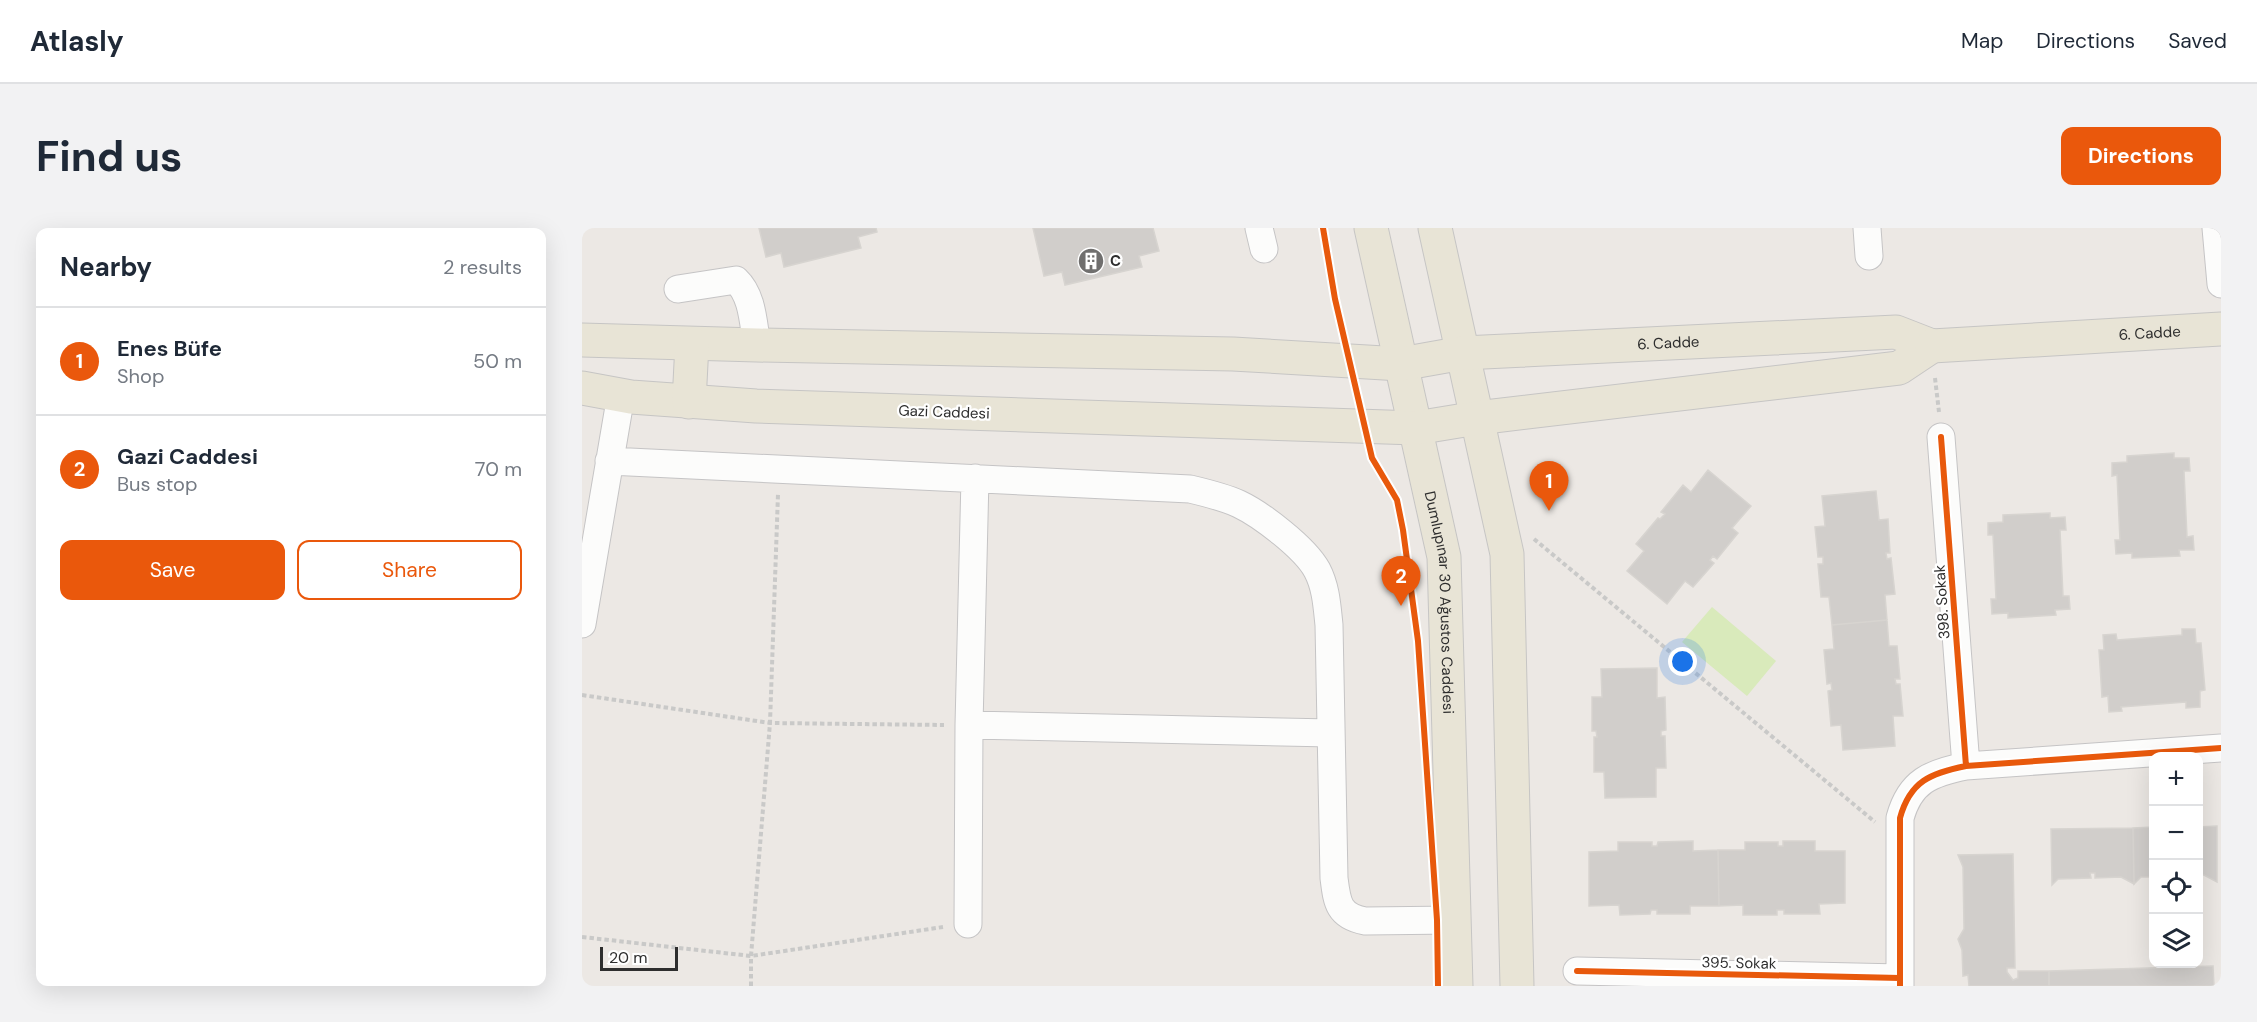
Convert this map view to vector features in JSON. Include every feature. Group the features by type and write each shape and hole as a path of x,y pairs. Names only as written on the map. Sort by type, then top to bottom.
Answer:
{"main road":[{"name":"Dumlupınar 30 Ağustos Caddesi","path":"1371,228 1444,557 1456,986"},
{"path":"1435,228 1507,554 1517,986"},
{"name":"6. Cadde","path":"1401,364 1463,353 1896,332 1932,346 2221,329"},
{"path":"582,339 692,344 1233,354 1401,364"},
{"path":"690,402 692,344"},
{"path":"1416,428 1477,417 1899,368 1932,346"},
{"name":"Gazi Caddesi","path":"582,388 621,395 768,407 1416,428"}],"street":[{"path":"1867,228 1869,256"},
{"path":"2216,228 2221,284"},
{"path":"678,289 736,280 744,288 757,345"},
{"path":"582,624 621,395"},
{"name":"398. Sokak","path":"1941,437 1966,766"},
{"path":"609,461 1190,489 1240,504 1306,553 1318,571 1326,593 1329,625 1334,878 1339,905 1344,913 1353,919 1365,921 1455,920"},
{"path":"968,924 969,725 975,478"},
{"path":"969,725 1331,733"},
{"path":"1900,982 1900,818 1904,802 1913,789 1924,780 1942,771 1966,766 2221,748"},
{"name":"395. Sokak","path":"1577,971 1900,982"}],"path":[{"path":"1932,346 1941,437"},
{"path":"751,986 751,956 770,723 779,469"},
{"path":"1497,508 1899,843"},
{"path":"582,695 770,723 969,725"},
{"path":"582,937 751,956 968,924"}],"green space":[{"path":"1712,607 1776,661 1747,696 1682,642"}],"building":[{"path":"759,228 876,228 877,232 858,237 861,248 784,267 781,253 766,257"},
{"name":"C","path":"1033,228 1153,228 1159,251 1139,256 1142,267 1065,285 1062,272 1044,276"},
{"path":"2174,453 2174,458 2189,458 2190,471 2184,471 2187,537 2193,536 2194,550 2179,550 2180,556 2132,558 2132,553 2116,554 2115,540 2120,540 2117,475 2112,476 2112,463 2127,462 2127,456"},
{"path":"1708,470 1751,506 1732,528 1738,533 1717,559 1713,556 1710,560 1714,563 1693,587 1685,581 1667,604 1627,571 1644,551 1636,544 1658,518 1660,519 1665,514 1661,512 1683,485 1691,492"},
{"path":"1876,491 1879,520 1888,519 1890,553 1886,553 1887,559 1891,558 1895,594 1885,595 1887,620 1832,625 1829,597 1821,597 1818,564 1823,564 1823,557 1818,557 1815,527 1825,526 1822,496"},
{"path":"2050,513 2050,518 2065,517 2066,530 2060,530 2063,596 2069,596 2070,609 2055,610 2056,615 2008,618 2008,613 1992,614 1991,599 1996,599 1993,535 1988,535 1988,523 2003,522 2003,515"},
{"path":"1887,620 1889,646 1897,646 1900,679 1895,679 1896,684 1900,684 1903,716 1893,716 1895,746 1843,750 1841,725 1831,726 1828,691 1832,690 1831,683 1827,684 1824,650 1834,649 1832,625"},
{"path":"2182,629 2195,629 2196,643 2201,643 2205,690 2200,691 2200,707 2186,708 2186,702 2121,707 2122,711 2109,712 2108,696 2102,697 2099,650 2104,650 2103,635 2116,634 2117,640 2182,635"},
{"path":"1657,668 1657,698 1665,697 1666,730 1661,731 1661,736 1665,736 1666,768 1656,768 1656,797 1605,798 1604,772 1594,772 1594,737 1597,737 1596,731 1592,731 1592,697 1602,697 1601,669"},
{"path":"2217,826 2217,882 2203,875 2203,827"},
{"path":"2149,827 2149,877 2141,877 2134,884 2133,828"},
{"path":"2133,828 2134,884 2121,877 2095,878 2095,873 2090,873 2091,878 2058,879 2052,885 2051,829"},
{"path":"1693,841 1693,851 1718,850 1719,906 1690,906 1690,914 1657,914 1657,910 1651,910 1650,914 1620,915 1619,905 1589,906 1589,852 1618,851 1618,842 1652,842 1652,846 1657,846 1658,842"},
{"path":"1783,841 1815,841 1815,851 1845,851 1845,903 1819,904 1820,914 1784,914 1784,910 1777,910 1777,915 1743,915 1743,905 1719,906 1718,850 1745,850 1745,842 1778,842 1778,846 1783,846"},
{"path":"2013,854 2015,968 2007,968 2007,972 2013,980 2018,978 2018,971 2049,971 2049,986 1969,986 1968,975 1963,976 1962,950 1958,939 1964,929 1963,867 1958,855"},
{"path":"2213,966 2214,986 2049,986 2049,971"}],"cycle path":[{"path":"1323,228 1335,299 1372,458 1397,500 1403,530 1418,641 1437,920 1438,986"},
{"path":"1941,437 1966,766"},
{"path":"1900,986 1900,818 1910,795 1924,781 1942,772 1966,766 2221,748"},
{"path":"1577,971 1900,978"}],"place":[{"name":"C","path":"1091,261"},
{"name":"Enes Büfe","path":"1549,511"},
{"name":"Gazi Caddesi","path":"1401,606"}]}
